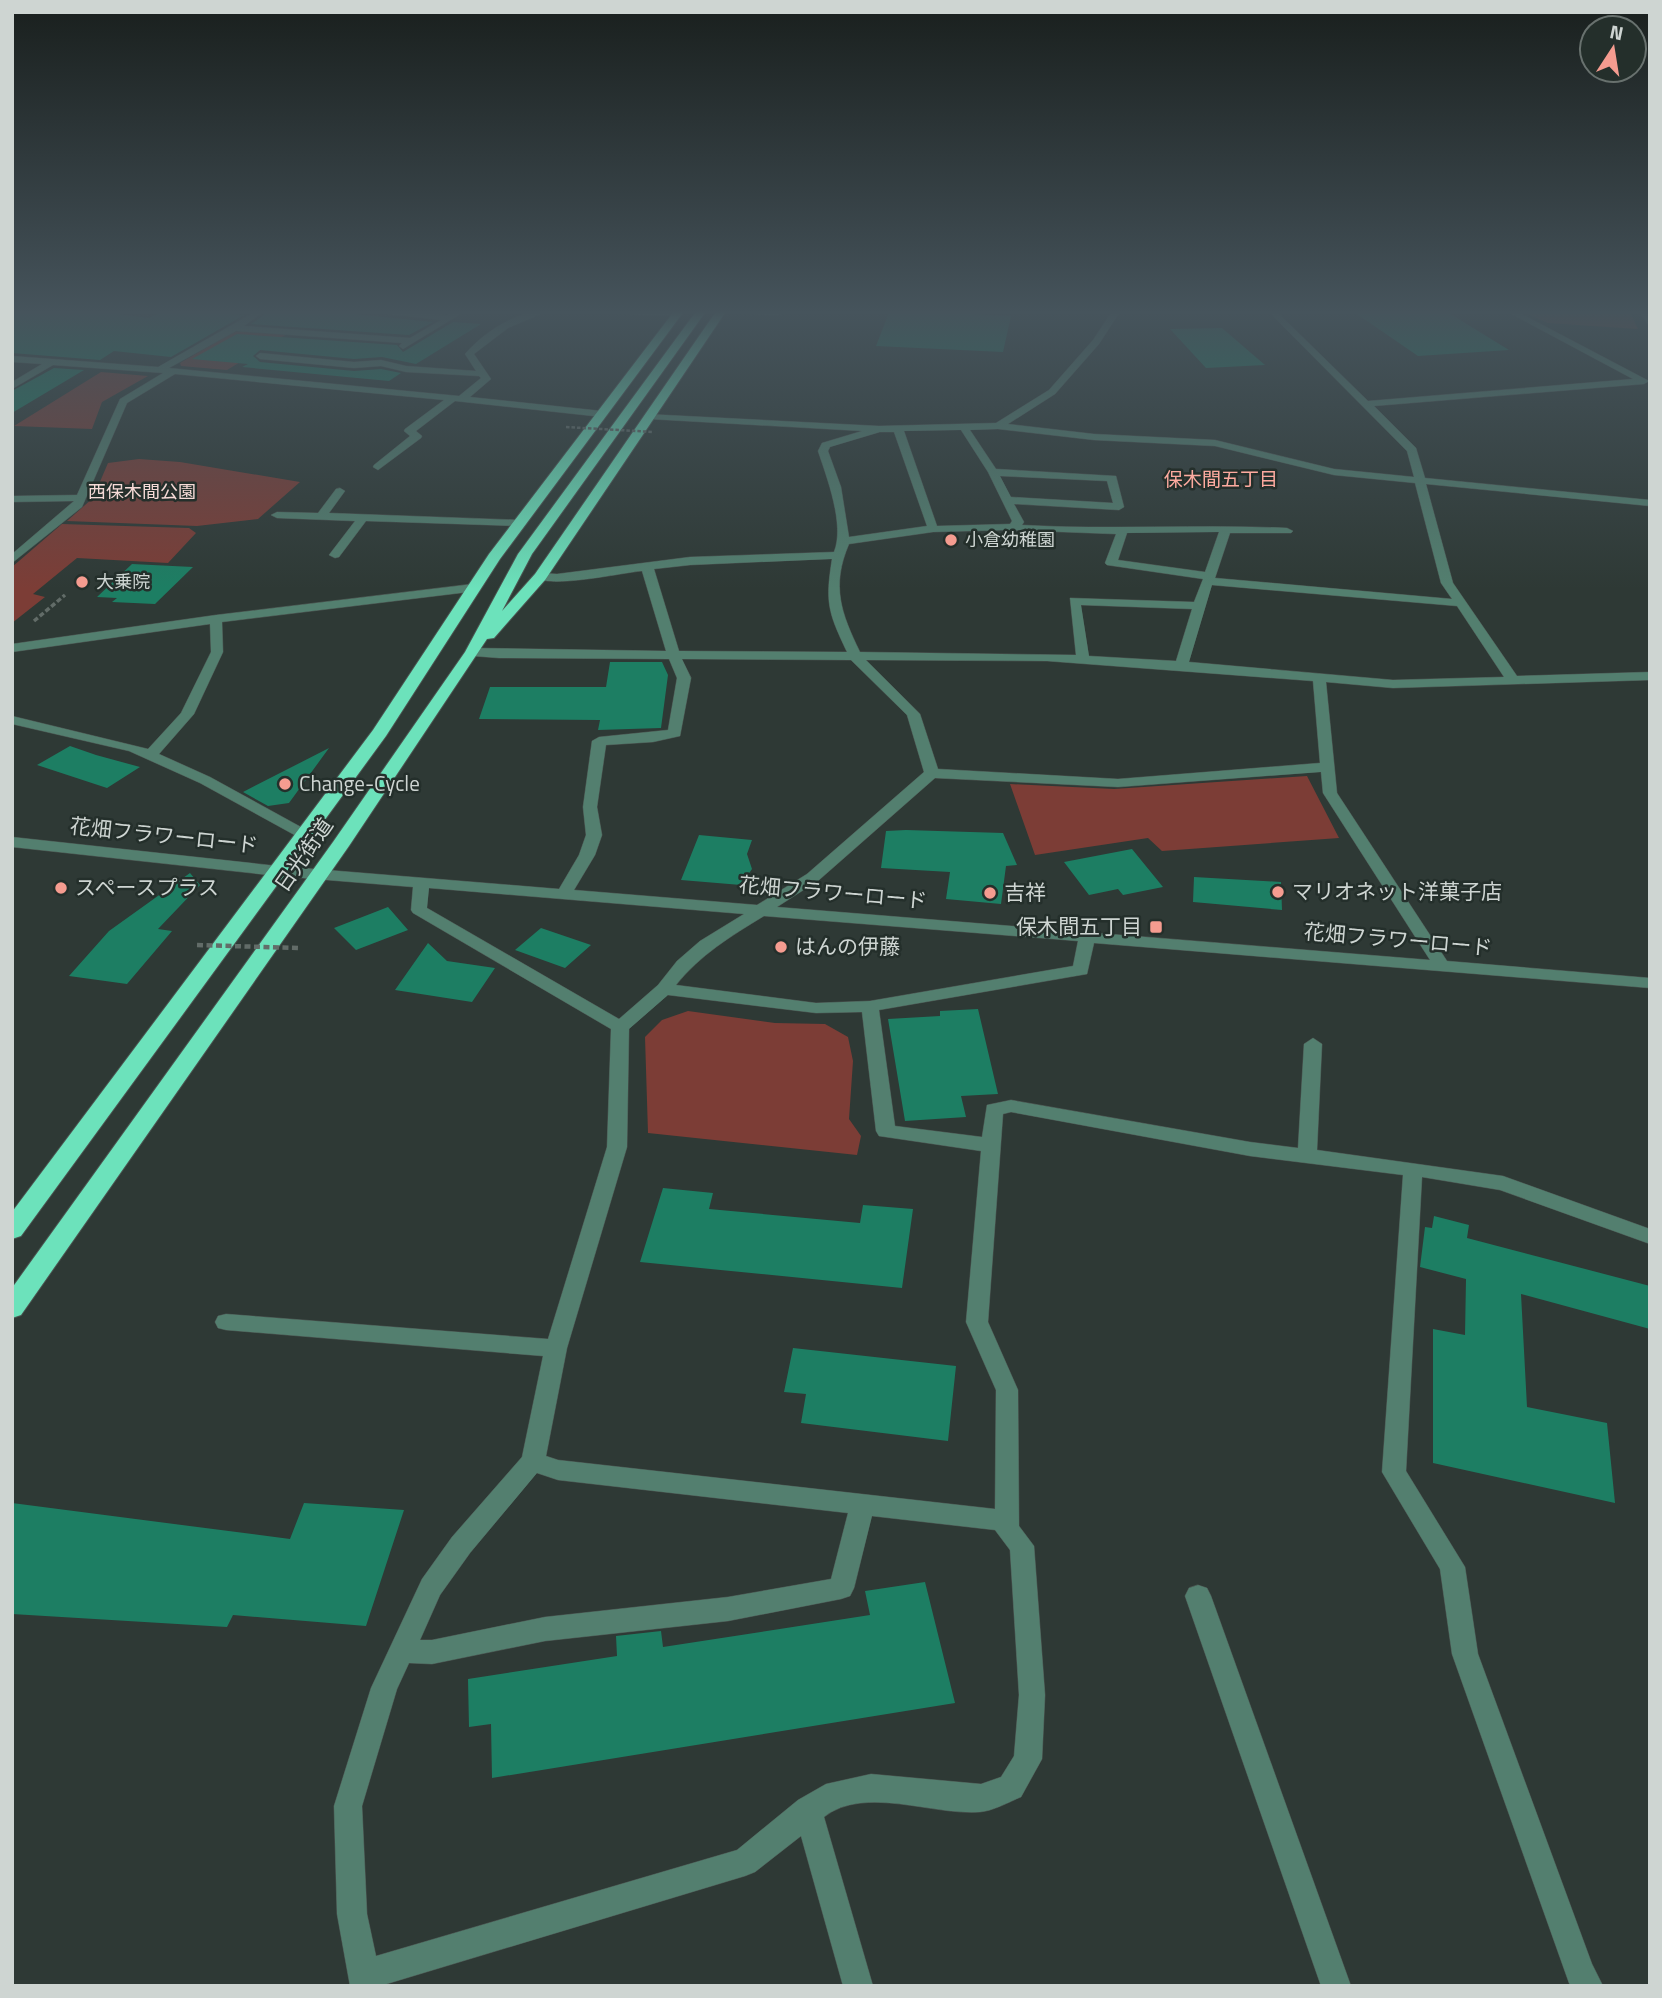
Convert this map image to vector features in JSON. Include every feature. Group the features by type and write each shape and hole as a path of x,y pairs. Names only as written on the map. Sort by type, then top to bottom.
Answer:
{"highway":[{"name":"日光街道","path":"12,1230 380,732 472,588 610,403"},
{"name":"日光街道","path":"12,1308 320,874 473,652 525,554 635,403"},
{"path":"473,652 540,577 658,403"}],"street":[{"path":"12,560 78,505 122,403"},
{"path":"378,467 416,436 409,431 450,403"},
{"path":"505,403 602,414"},
{"path":"998,426 1034,403"},
{"path":"1368,404 1378,403"},
{"path":"1368,404 1412,450 1447,583 1513,680"},
{"path":"649,416 813,427 998,426 1094,437 1215,443 1334,472 1650,503"},
{"path":"540,577 556,578 841,548 933,529 1013,527 1018,522 1009,500 963,426"},
{"path":"813,427 824,449 825,460 836,487 841,548 833,590 835,614 855,656 913,714 932,773"},
{"path":"824,449 826,445 888,428"},
{"path":"888,428 933,529"},
{"path":"993,472 1112,478 1119,507 1009,500"},
{"path":"321,516 340,491"},
{"path":"12,499 82,498"},
{"path":"277,515 520,523"},
{"path":"335,555 362,519"},
{"path":"1006,527 1070,531 1226,528 1287,531"},
{"path":"1181,665 1226,528"},
{"path":"1123,530 1111,563 1209,578 1460,603"},
{"path":"564,894 587,855 594,835 590,807 599,741 653,738 675,733 684,678 674,655 647,567"},
{"path":"12,648 216,619 472,588"},
{"path":"1083,658 1074,601 1199,606"},
{"path":"151,755 187,714 217,652 216,619"},
{"path":"473,652 1083,658 1393,684 1650,676"},
{"path":"1320,678 1330,793 1443,966"},
{"path":"12,720 134,748 207,782 305,835"},
{"path":"1328,767 1118,783 932,773 813,877 706,945 683,965 664,989 620,1027 617,1147 556,1348 533,1461 461,1545 431,1587 384,1688 348,1806 352,1914 365,1980 745,1862 826,1798 871,1788 981,1798 1011,1787 1028,1759 1032,1695 1021,1546 1007,1530 1007,1391 977,1322 989,1145 994,1109 1011,1106 1250,1149 1413,1168 1503,1183 1650,1237"},
{"name":"花畑フラワーロード","path":"12,842 278,871 1650,983"},
{"path":"421,883 419,910 620,1027"},
{"path":"664,989 816,1008 870,1006 1081,970 1087,937"},
{"path":"870,1006 886,1131 989,1145"},
{"path":"1307,1155 1313,1044"},
{"path":"1413,1168 1394,1472 1452,1567 1465,1654 1580,1972 1588,1986"},
{"path":"226,1322 556,1348"},
{"path":"533,1461 558,1470 1007,1521"},
{"path":"402,1651 432,1652 545,1629 728,1609 841,1588 862,1506"},
{"path":"1198,1596 1336,1986"},
{"path":"808,1810 858,1986"}],"path":[{"path":"566,427 653,432"},
{"path":"33,622 65,595"},
{"path":"197,945 298,948"}],"green space":[{"path":"51,403 102,403 92,429 14,426"},
{"name":"西保木間公園","path":"139,459 180,462 300,482 258,519 197,526 67,521 93,498 108,463"},
{"path":"62,524 189,528 196,533 168,563 77,558 33,594 45,597 12,623 12,567"},
{"path":"1307,776 1339,838 1162,851 1148,838 1035,855 1010,784 1114,789"},
{"path":"688,1011 775,1023 825,1024 848,1037 853,1061 849,1119 861,1136 857,1155 648,1133 645,1037 662,1020"}],"building":[{"path":"12,403 28,403 12,413"},
{"path":"132,564 193,567 155,604 112,602 117,598 97,597"},
{"path":"610,662 662,662 668,675 661,728 598,730 600,720 479,719 490,687 606,687"},
{"path":"70,746 140,767 107,788 37,765"},
{"path":"329,748 289,803 268,806 243,792"},
{"path":"886,831 1003,833 1017,865 1006,866 1001,904 946,899 950,872 881,868"},
{"path":"699,835 752,840 747,854 752,869 741,885 681,880"},
{"path":"1132,849 1163,887 1123,895 1118,889 1089,895 1064,862"},
{"path":"190,873 200,885 158,929 172,931 127,984 69,976 109,931"},
{"path":"1194,877 1281,882 1282,910 1193,902"},
{"path":"388,907 408,930 356,950 334,928"},
{"path":"541,928 591,945 565,968 515,950"},
{"path":"428,943 447,961 495,968 472,1002 395,990"},
{"path":"978,1009 998,1094 961,1096 966,1117 905,1121 888,1019 940,1016 940,1011"},
{"path":"663,1188 713,1193 709,1209 860,1223 863,1205 913,1209 902,1288 640,1262"},
{"path":"1434,1216 1469,1225 1467,1238 1650,1286 1650,1329 1521,1294 1527,1407 1607,1423 1615,1503 1433,1463 1433,1329 1465,1335 1466,1279 1420,1267 1425,1227 1432,1228"},
{"path":"793,1348 956,1366 948,1441 801,1423 806,1394 784,1392"},
{"path":"12,1503 290,1539 304,1503 404,1510 366,1626 233,1615 227,1627 12,1614"},
{"path":"925,1582 955,1703 492,1778 491,1724 469,1727 468,1679 617,1656 616,1636 661,1631 663,1647 870,1615 865,1591"}],"place":[{"name":"小倉幼稚園","path":"951,540"},
{"name":"大乗院","path":"82,582"},
{"name":"Change-Cycle","path":"285,784"},
{"name":"スペースプラス","path":"61,888"},
{"name":"マリオネット洋菓子店","path":"1278,892"},
{"name":"吉祥","path":"990,893"},
{"name":"保木間五丁目","path":"1156,927"},
{"name":"はんの伊藤","path":"781,947"}],"district":[{"name":"保木間五丁目","path":"1221,479"}]}
